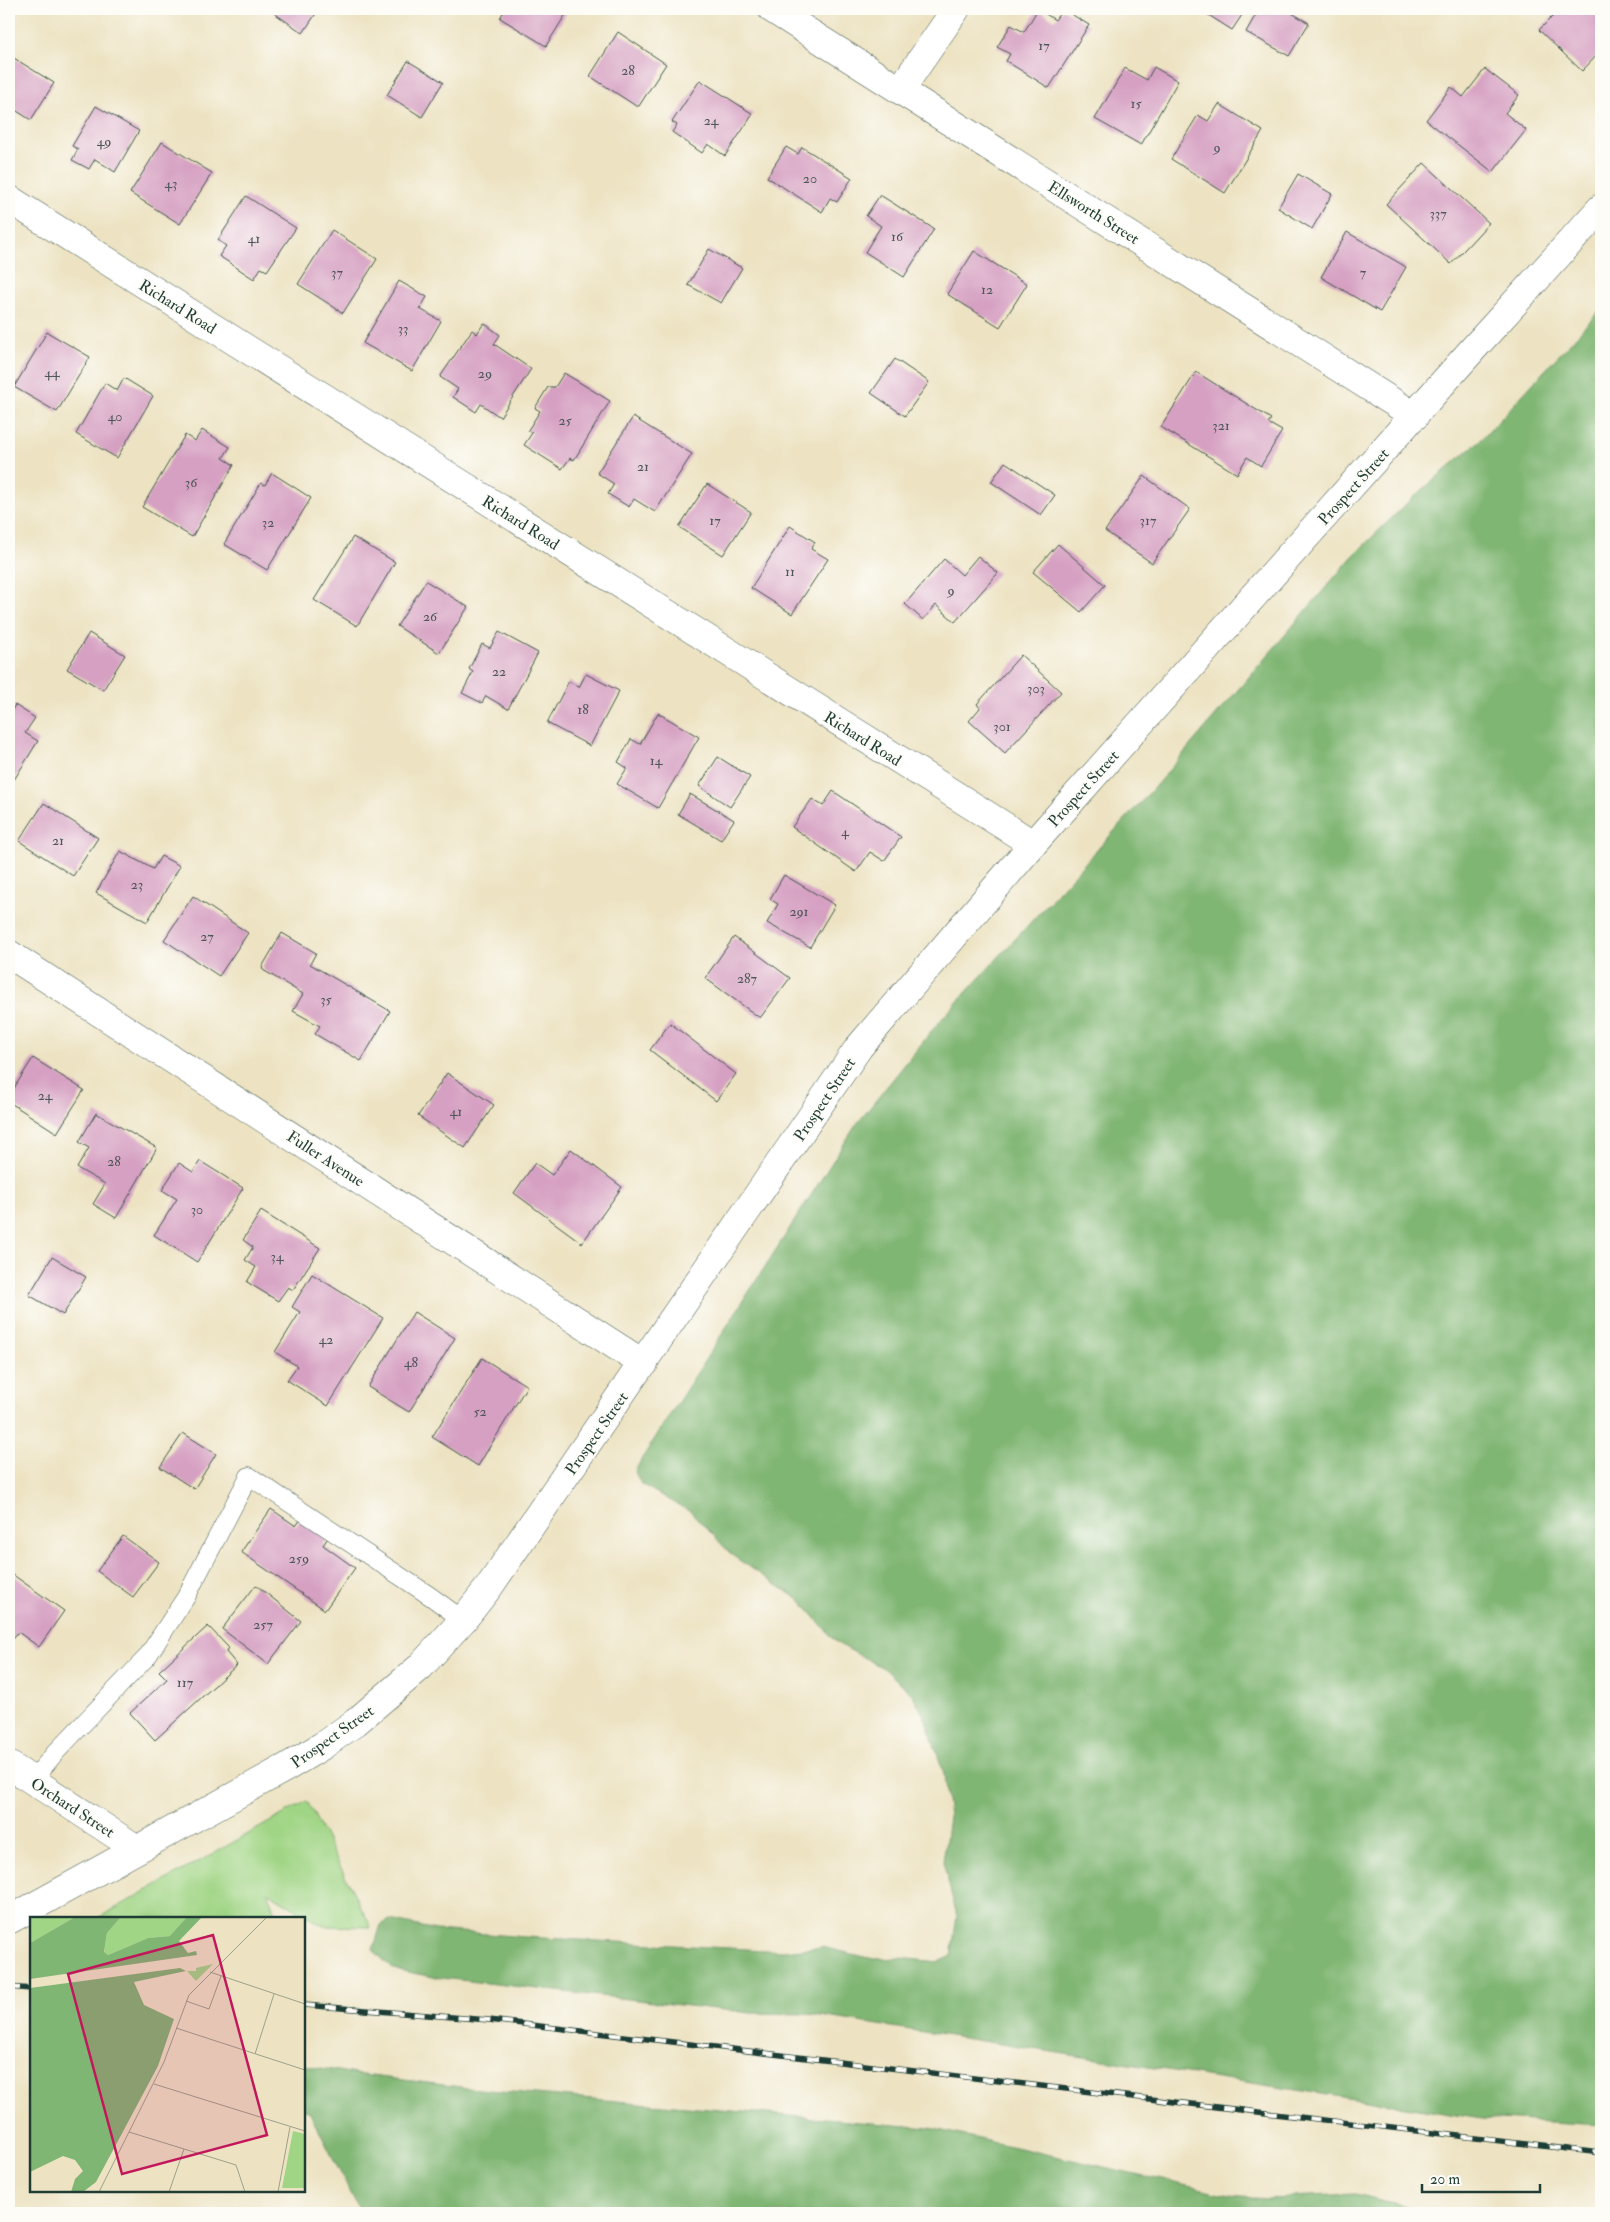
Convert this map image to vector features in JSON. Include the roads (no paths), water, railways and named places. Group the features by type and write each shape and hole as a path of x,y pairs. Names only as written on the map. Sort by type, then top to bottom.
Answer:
{"street":[{"name":"Ellsworth Street","path":"772,9 1415,416"},
{"path":"901,89 956,9"},
{"name":"Richard Road","path":"9,199 1033,844"},
{"name":"Prospect Street","path":"9,1920 286,1767 356,1722 420,1667 463,1620 489,1587 644,1364 859,1048 1033,844 1473,349 1601,208"},
{"name":"Fuller Avenue","path":"9,954 644,1364"},
{"name":"Orchard Street","path":"9,1765 137,1850"}],"lane":[{"path":"32,1780 55,1753 147,1657 186,1597 249,1476 463,1620"}],"railway":[{"path":"9,1987 30,1989"},
{"path":"305,2005 489,2020 1601,2153"}]}
